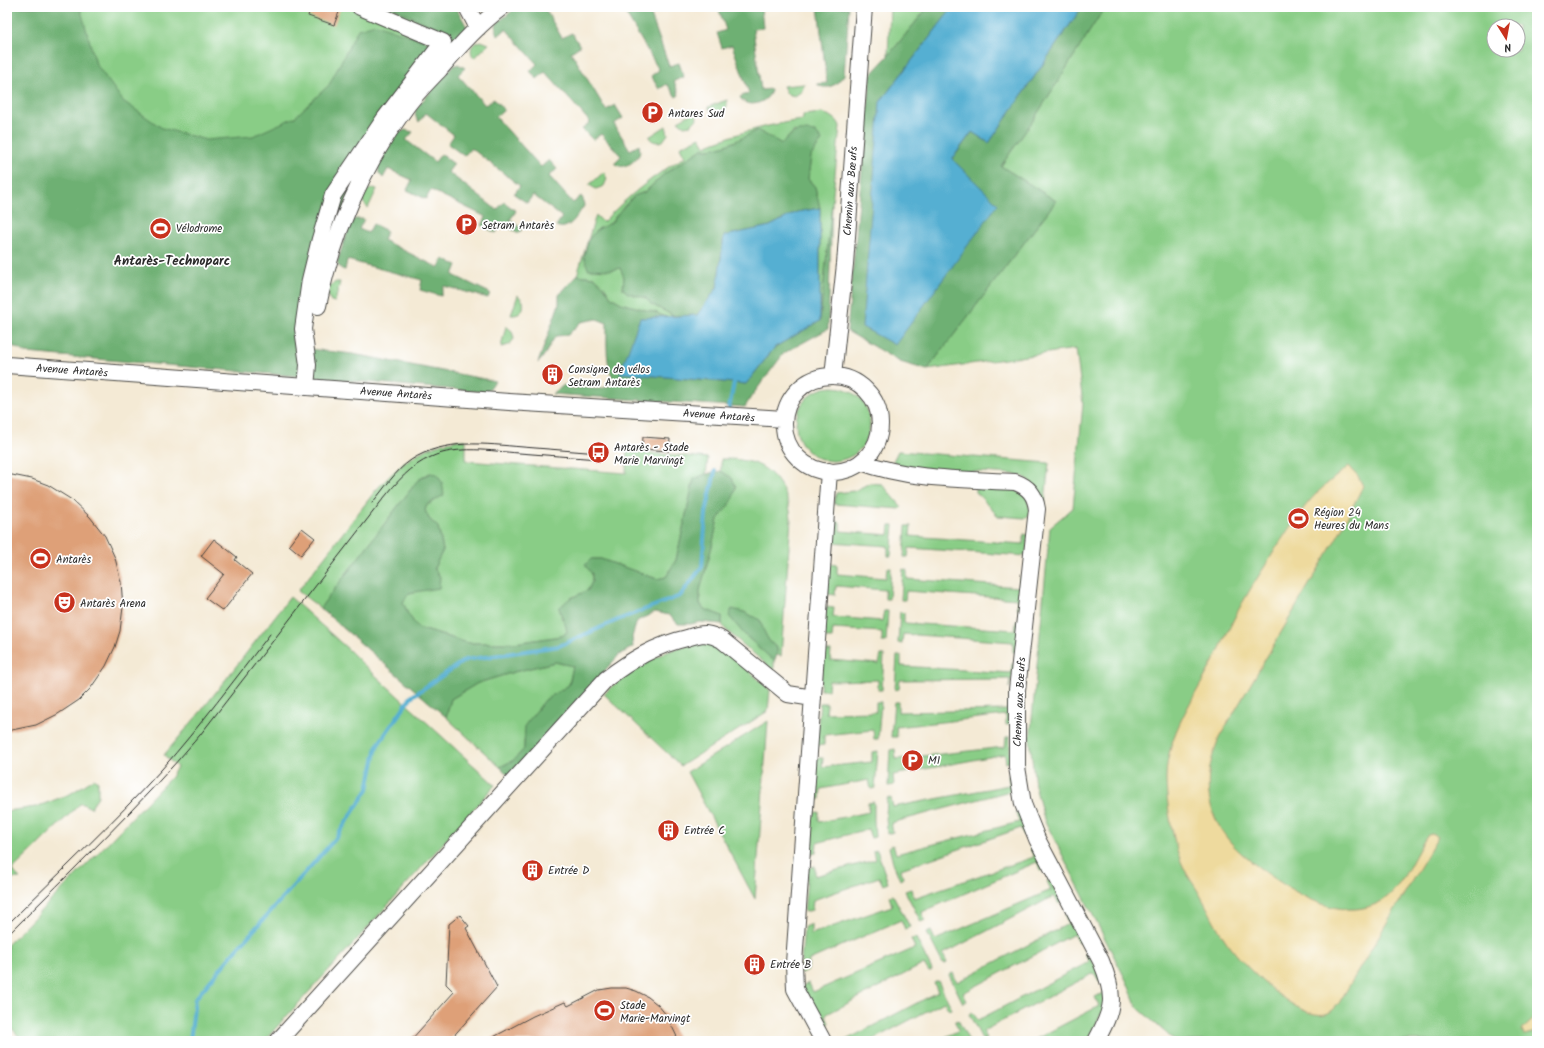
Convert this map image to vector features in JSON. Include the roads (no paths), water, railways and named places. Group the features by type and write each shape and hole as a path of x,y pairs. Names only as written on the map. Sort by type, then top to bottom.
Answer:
{"street":[{"path":"306,387 308,365 302,328 310,280 318,245 333,196 385,118 443,42 360,7"},
{"path":"467,7 478,28"},
{"path":"318,306 331,256 344,218 362,178 384,141 408,105 465,40 502,7"},
{"name":"Chemin aux Bœufs","path":"833,376 845,264 864,7"},
{"name":"Avenue Antarès","path":"7,365 784,420"},
{"path":"833,376 847,378 860,385 871,395 878,409 880,423 878,438 871,451 861,462 851,468 840,471 829,471 814,468 801,460 791,449 785,435 784,420 788,406 795,393 805,384 818,378 833,376"},
{"name":"Chemin aux Bœufs","path":"861,462 881,469 918,476 1016,482 1024,486 1034,496 1037,509 1017,690 1017,767 1023,804 1037,840 1101,961 1110,982 1111,1009 1106,1023 1096,1041"},
{"path":"823,1041 796,989 794,963 829,471"},
{"path":"278,1041 606,679 626,663 647,651 675,640 703,634 714,635 788,694 813,698"}],"water":[{"path":"953,7 1082,7 989,143 972,132 952,159 998,204 895,345 862,327 880,102"},
{"path":"820,208 820,321 775,347 746,384 620,373 640,318 697,315 717,288 724,236 770,226 797,212"}],"waterway":[{"path":"729,408 734,383"},
{"path":"190,1041 195,999 237,949 336,838 368,789 377,746 411,697 465,660 559,646 620,619 680,596 702,567 706,513 715,471"}],"tram line":[{"path":"372,503 405,464 424,453 451,445 480,444 599,453"},
{"path":"7,936 130,813 177,762 200,735 383,499 410,470 423,461 441,453 463,450 486,450 598,459"},
{"path":"7,925 162,769 204,719 270,634"}],"place":[{"name":"Antares Sud","path":"652,113"},
{"name":"Setram Antarès","path":"467,225"},
{"name":"Vélodrome","path":"160,228"},
{"name":"Consigne de vélos Setram Antarès","path":"552,375"},
{"name":"Antarès - Stade Marie Marvingt","path":"599,453"},
{"name":"Région 24 Heures du Mans","path":"1299,518"},
{"name":"Antarès","path":"41,559"},
{"name":"Antarès Arena","path":"65,603"},
{"name":"M1","path":"913,760"},
{"name":"Entrée C","path":"668,830"},
{"name":"Entrée D","path":"532,870"},
{"name":"Entrée B","path":"755,964"},
{"name":"Stade Marie-Marvingt","path":"604,1011"}],"district":[{"name":"Antarès-Technoparc","path":"172,260"}]}
